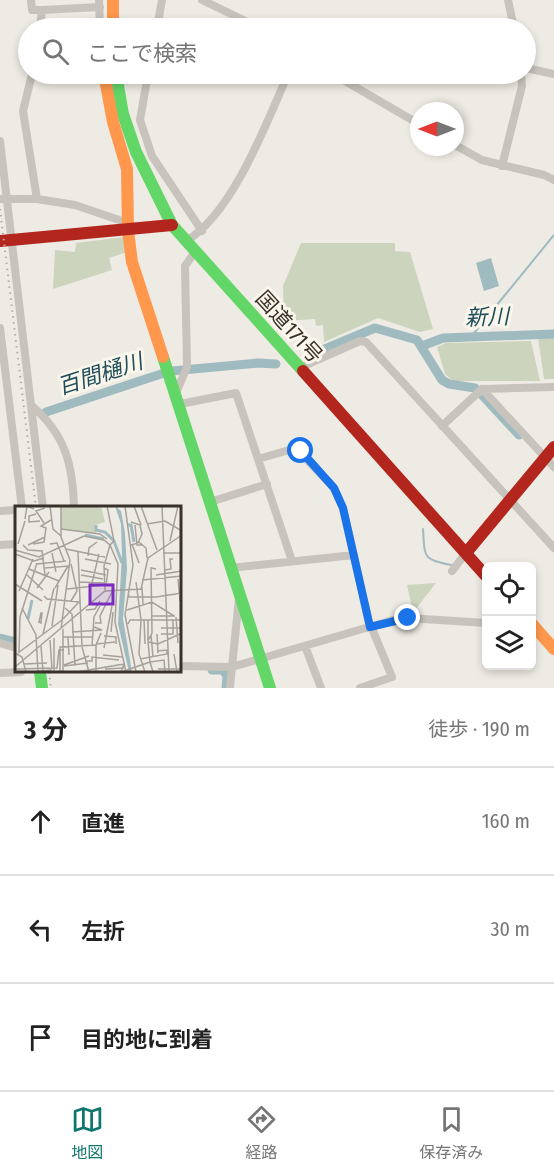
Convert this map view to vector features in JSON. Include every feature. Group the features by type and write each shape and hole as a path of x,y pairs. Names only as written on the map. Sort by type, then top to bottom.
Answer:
{"main road":[{"path":"113,0 113,18"},
{"path":"106,84 113,122 127,169 128,231 132,262 178,398 230,568 270,688"},
{"name":"国道171号","path":"118,84 128,131 148,182 172,225 194,253 482,571"},
{"path":"6,240 128,231 172,225"},
{"path":"466,553 554,447"},
{"path":"536,629 554,649"},
{"path":"40,673 42,688"}],"street":[{"path":"31,0 32,10 100,3"},
{"path":"159,18 162,0"},
{"path":"202,0 239,18"},
{"path":"508,0 512,18"},
{"path":"41,18 42,10"},
{"path":"536,70 554,74"},
{"path":"30,84 23,111 37,199"},
{"path":"146,84 140,120 153,156 202,231"},
{"path":"186,241 202,231 258,144 284,84"},
{"path":"350,84 410,119"},
{"path":"502,166 522,84"},
{"path":"0,141 6,240 31,405 43,506"},
{"path":"464,150 482,160 544,175 554,180"},
{"path":"3,199 37,199 75,206 123,221 128,231"},
{"path":"194,253 185,266 187,369 178,398 236,393 292,561"},
{"path":"0,328 4,390 22,506"},
{"path":"299,368 360,341 366,342 554,548"},
{"path":"442,426 482,389 554,387"},
{"path":"482,389 554,467"},
{"path":"31,405 51,422 60,437 73,483 74,506"},
{"path":"258,459 296,448 334,488 343,508 371,627 392,673 387,679 360,688"},
{"path":"210,502 267,484"},
{"path":"0,511 15,510"},
{"path":"0,545 15,544"},
{"path":"452,571 466,553"},
{"path":"230,568 354,555"},
{"path":"230,688 239,595"},
{"path":"182,666 232,667 408,618 482,623"},
{"path":"0,643 15,648"},
{"path":"305,646 321,688"},
{"path":"0,673 15,672"}],"green space":[{"path":"124,237 127,252 109,258 112,270 53,289 55,250 75,252 76,243"},
{"path":"301,243 395,243 395,251 410,252 433,329 420,332 378,318 324,342 323,325 316,326 315,319 284,321 283,286"},
{"path":"554,337 554,379 544,379 538,338"},
{"path":"531,341 540,381 453,381 445,374 437,347 446,343"},
{"path":"436,583 415,610 412,608 407,585"}],"water":[{"path":"491,258 499,286 484,291 476,263"}],"waterway":[{"path":"470,338 554,235"},
{"name":"百間樋川","path":"308,356 375,328 417,340 442,380 449,384 475,388"},
{"name":"新川","path":"422,346 443,338 554,334"},
{"name":"百間樋川","path":"172,371 258,363 276,364"},
{"name":"百間樋川","path":"46,412 167,372"},
{"name":"百間樋川","path":"482,395 519,435"},
{"path":"423,529 427,556 435,561 451,565"},
{"path":"0,638 15,642"},
{"path":"212,670 223,670 227,676 226,688"}],"railway":[{"path":"0,209 36,506"},
{"path":"49,673 51,688"}],"traffic: fast":[{"path":"118,84 123,114 136,152 172,225 303,371"},
{"path":"163,357 270,688"},
{"path":"40,673 42,688"}],"traffic: slow":[{"path":"113,0 113,18"},
{"path":"106,84 113,122 127,169 128,231 132,262 163,357"},
{"path":"536,629 554,649"}],"traffic: jam":[{"path":"0,241 172,225"},
{"path":"303,371 482,572"},
{"path":"466,553 554,447"}],"route":[{"path":"301,451 334,488 343,508 370,627 408,618"}]}
